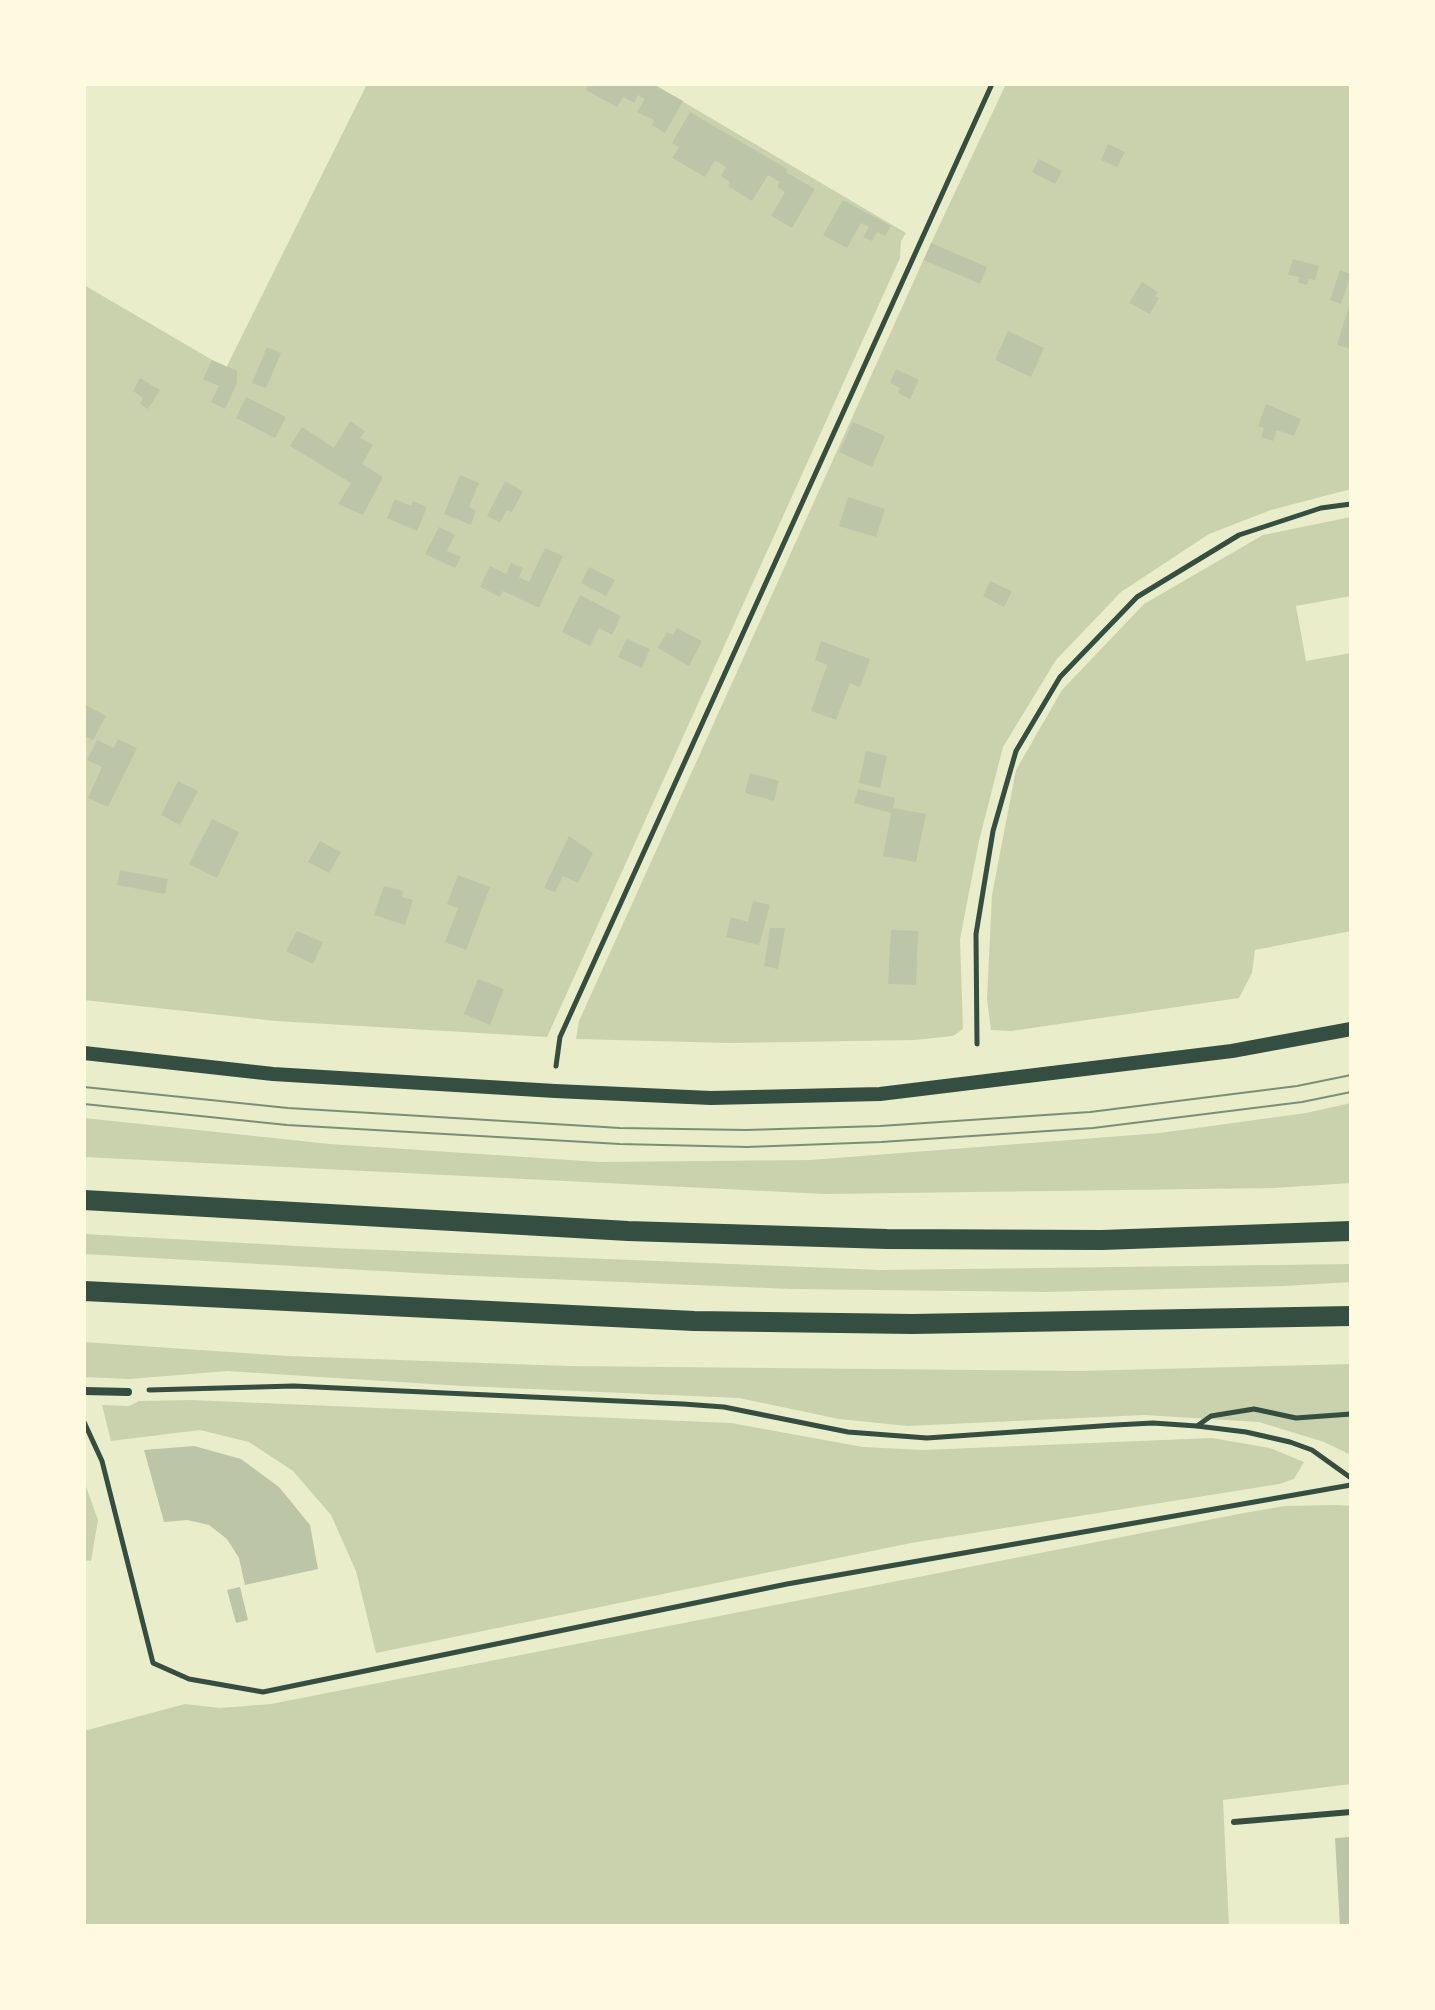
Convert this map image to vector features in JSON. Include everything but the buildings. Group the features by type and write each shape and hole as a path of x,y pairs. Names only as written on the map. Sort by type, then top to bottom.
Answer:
{"main road":[{"path":"84,1200 628,1231 887,1239 1102,1240 1351,1231"},
{"path":"84,1291 694,1321 913,1324 1351,1316"}],"street":[{"path":"84,1053 303,1076 711,1098 880,1094 1232,1051 1351,1029"},
{"path":"84,1391 128,1392"}],"lane":[{"path":"1234,1822 1351,1812"}],"path":[{"path":"557,1052 560,1037 992,84"},
{"path":"977,1044 976,934 993,831 1016,751 1060,677 1137,597 1239,535 1321,508 1351,504"},
{"path":"128,1392 294,1386 683,1404 724,1407 848,1432 927,1438 1153,1423 1197,1426 1290,1442 1312,1450 1351,1478"},
{"path":"1197,1426 1211,1416 1254,1409 1296,1418 1351,1414"},
{"path":"84,1422 102,1461 153,1663 189,1679 263,1692 787,1584 1351,1485"}],"green space":[{"path":"367,84 653,84 906,233 901,241 900,258 547,1037 276,1021 84,1000 84,285 226,368"},
{"path":"1006,84 1351,84 1351,489 1271,510 1209,534 1121,592 1056,660 1003,747 979,841 960,939 963,1029 953,1036 915,1040 730,1043 576,1039 579,1021"},
{"path":"1351,517 1351,596 1296,606 1306,661 1351,653 1351,931 1255,950 1252,973 1239,998 1011,1031 991,1030 987,999 992,895 1016,770 1062,690 1144,604 1263,535"},
{"path":"1351,1103 1351,1183 1274,1188 825,1194 84,1157 84,1118 330,1144 600,1162 810,1160 1160,1133 1306,1113"},
{"path":"84,1234 333,1248 881,1270 1351,1264 1351,1282 1047,1292 791,1289 451,1275 84,1254"},
{"path":"84,1342 287,1356 568,1366 1081,1371 1351,1364 1351,1455 1324,1442 1259,1422 1144,1415 908,1426 839,1419 739,1398 462,1386 227,1371 129,1379 84,1377"},
{"path":"191,1400 731,1423 863,1447 923,1450 1212,1438 1270,1448 1304,1462 1294,1479 1279,1484 911,1543 376,1653 356,1571 331,1515 293,1471 249,1442 200,1430 111,1441 102,1405 129,1406 139,1401"},
{"path":"84,1481 98,1520 91,1561 84,1560"},
{"path":"1285,1506 1351,1506 1351,1784 1223,1800 1229,1926 84,1926 84,1731 185,1704 220,1708 271,1704 1244,1513"}],"tram line":[{"path":"84,1087 288,1108 620,1128 746,1130 880,1126 1090,1112 1297,1086 1351,1075"},
{"path":"84,1104 287,1125 620,1144 747,1147 1093,1128 1302,1102 1351,1092"}]}
